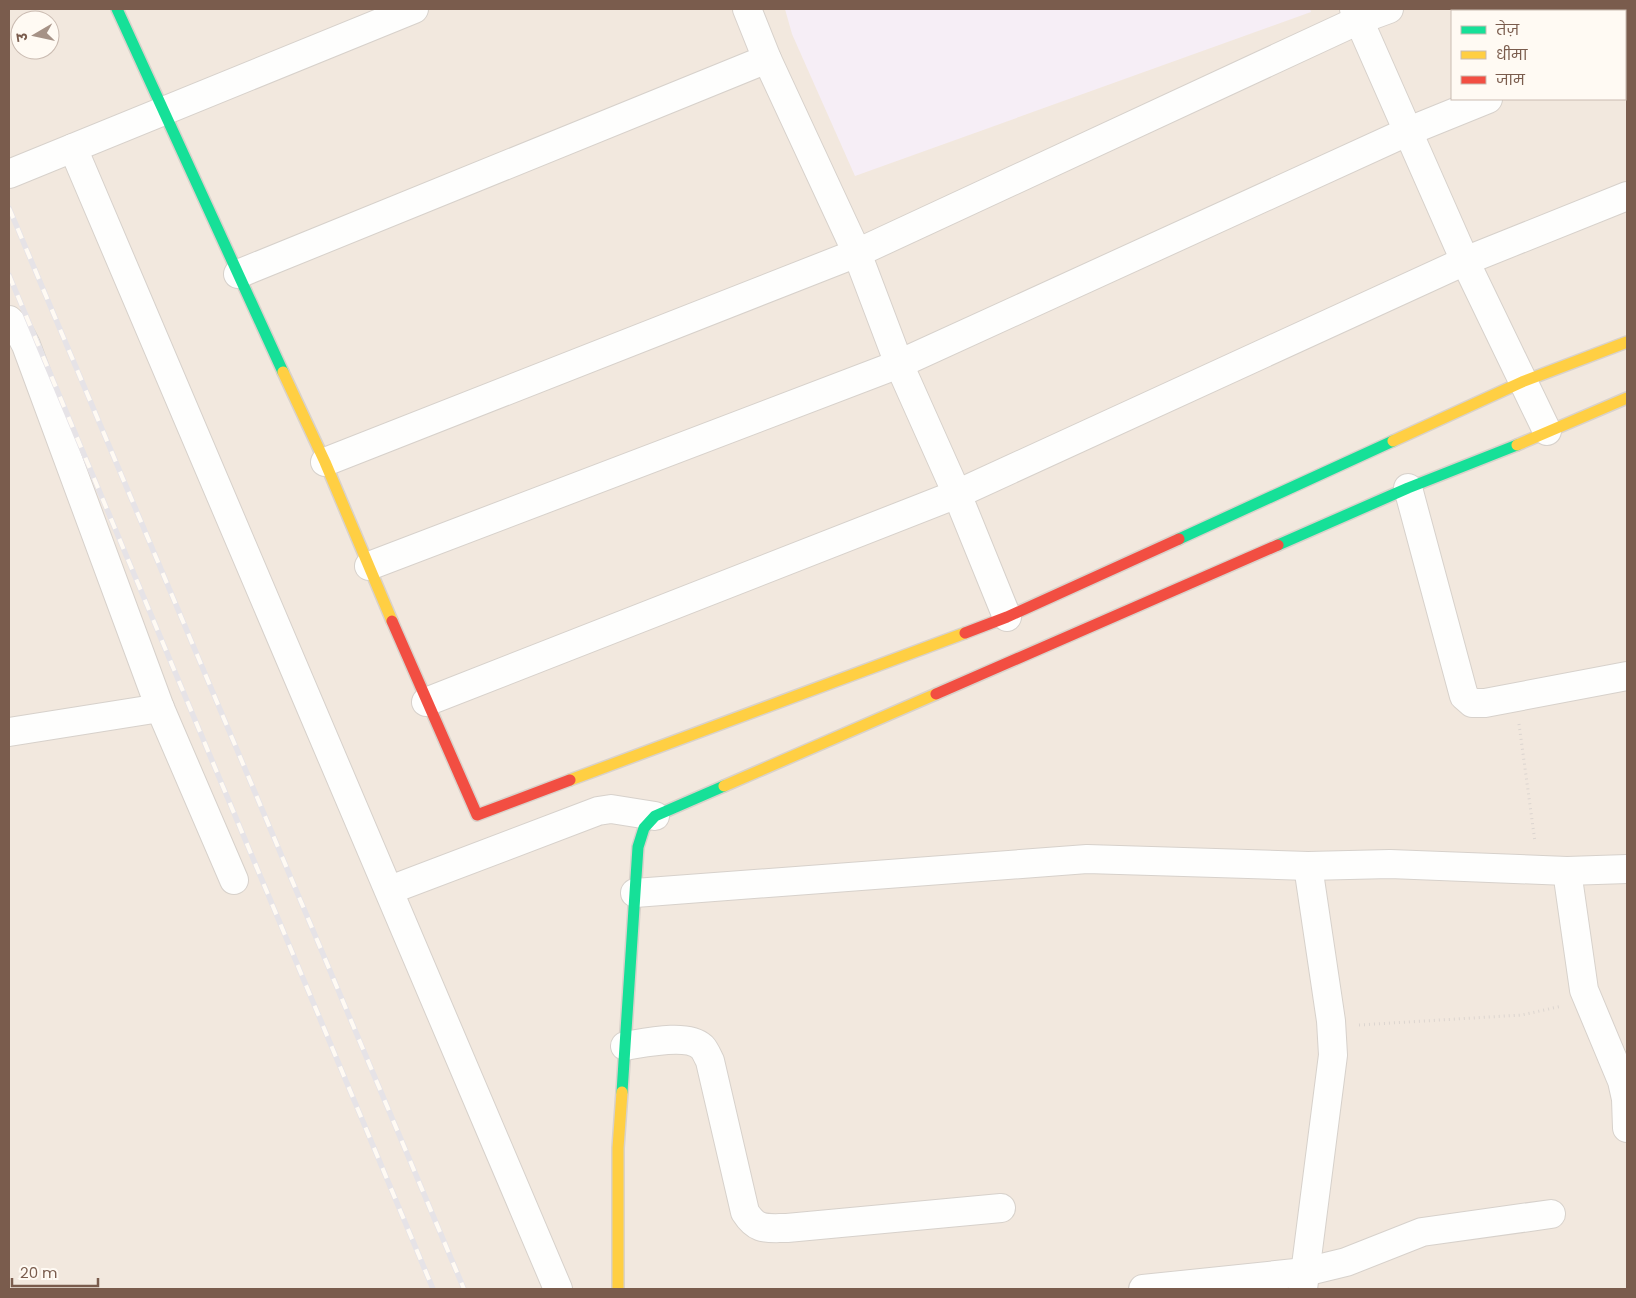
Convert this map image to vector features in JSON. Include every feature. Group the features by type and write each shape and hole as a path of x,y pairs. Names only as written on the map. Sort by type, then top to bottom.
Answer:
{"street":[{"path":"117,9 162,112 325,462 426,702 477,815 1007,616 1522,382 1627,342"},
{"path":"9,174 414,9"},
{"path":"747,9 767,59 856,254 898,364 957,494 1007,616"},
{"path":"325,462 856,254 1357,14 1389,9"},
{"path":"1357,14 1465,261 1522,382 1548,431"},
{"path":"238,274 767,59"},
{"path":"369,566 898,364 1409,131 1486,100"},
{"path":"73,148 558,1289"},
{"path":"426,702 957,494 1465,261 1627,196"},
{"path":"9,320 17,328 26,345 160,708 234,880"},
{"path":"618,1289 618,1148 638,847 644,828 654,816 1408,488 1627,398"},
{"path":"1408,488 1464,696 1472,703 1516,698 1627,676"},
{"path":"9,732 160,708"},
{"path":"390,890 598,811 611,809 654,816"},
{"path":"635,893 1088,859 1308,866 1390,864 1567,870 1627,869"},
{"path":"1304,1281 1333,1055 1331,1027 1308,866"},
{"path":"1567,870 1580,970 1588,1000 1624,1081 1627,1128"},
{"path":"625,1046 676,1040 691,1041 702,1047 710,1061 745,1212 753,1224 766,1228 787,1228 1000,1208"},
{"path":"1143,1289 1304,1281 1422,1232 1551,1214"}],"path":[{"path":"1516,698 1539,869"},
{"path":"1331,1027 1522,1015 1588,1000"}],"shaded area":[{"path":"9,9 1627,9 1627,1289 9,1289"},
{"path":"785,9 1310,9 1311,12 855,176 792,34"}],"railway":[{"path":"9,208 464,1289"},
{"path":"9,275 433,1289"}],"traffic: fast":[{"path":"117,9 283,372"},
{"path":"1179,539 1393,441"},
{"path":"1278,545 1408,488 1517,445"},
{"path":"622,1092 638,847 644,828 655,816 724,786"}],"traffic: slow":[{"path":"1393,441 1522,382 1627,342"},
{"path":"283,372 325,462 392,621"},
{"path":"1517,445 1627,398"},
{"path":"570,780 965,633"},
{"path":"724,786 936,694"},
{"path":"618,1289 618,1148 622,1092"}],"traffic: jam":[{"path":"965,633 1007,617 1179,539"},
{"path":"936,694 1278,545"},
{"path":"392,621 477,815 570,780"}]}
